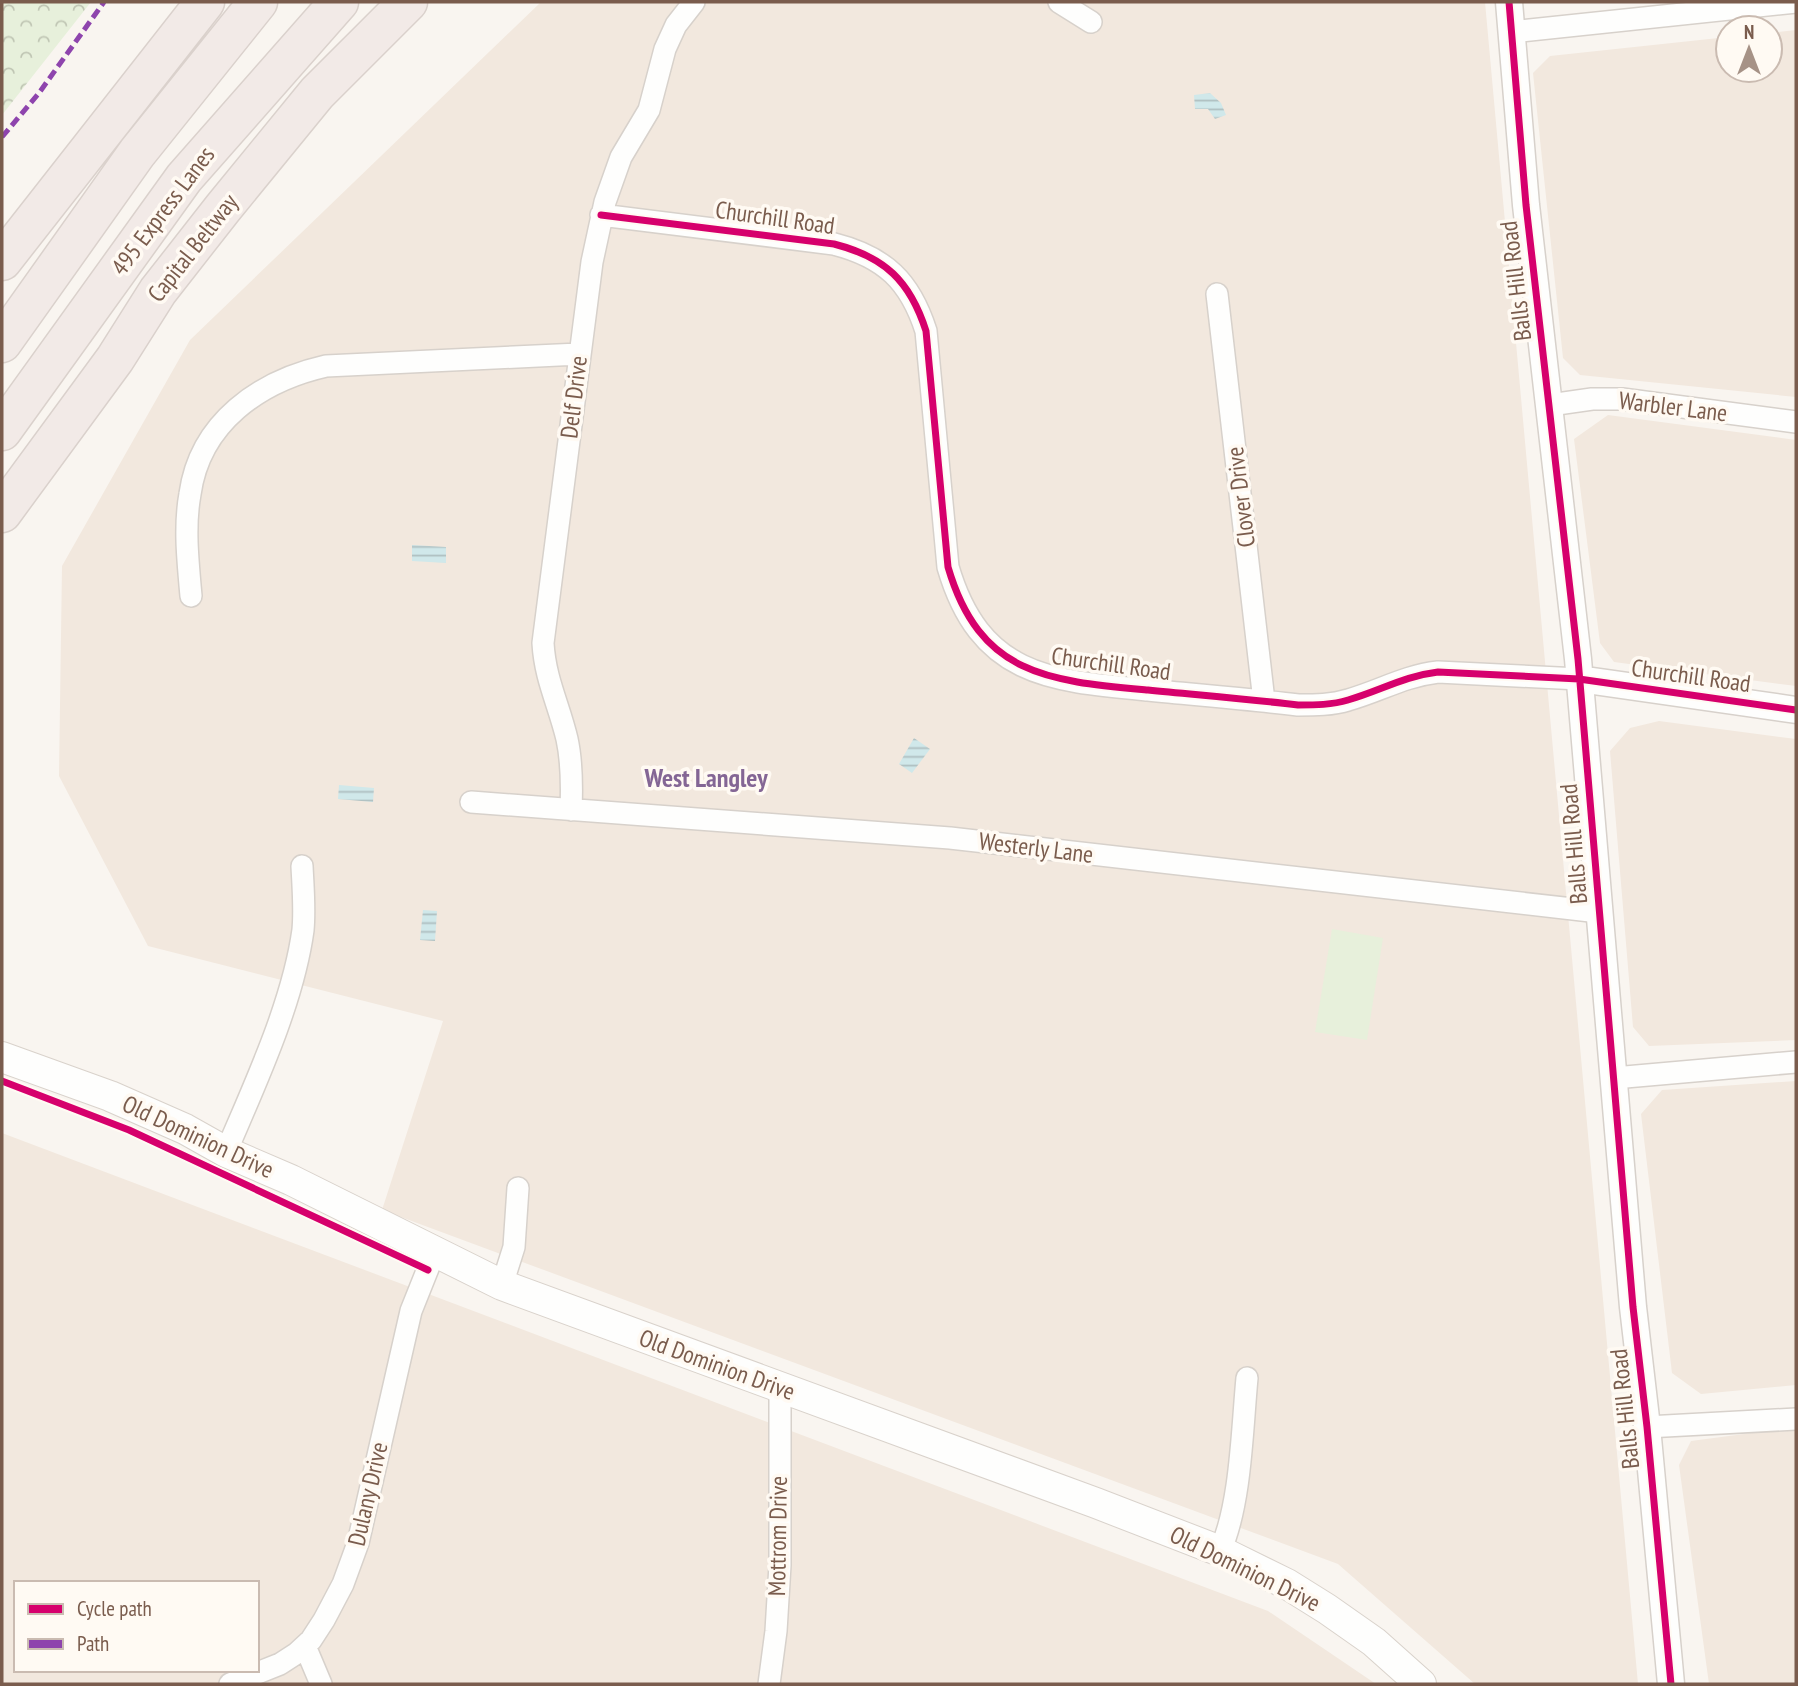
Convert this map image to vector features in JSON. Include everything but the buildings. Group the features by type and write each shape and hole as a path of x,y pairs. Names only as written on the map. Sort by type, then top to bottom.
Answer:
{"highway":[{"path":"2,261 205,2"},
{"path":"2,343 137,153 258,2"},
{"name":"495 Express Lanes","path":"2,431 184,178 339,2"},
{"name":"Capital Beltway","path":"2,513 115,359 158,291 223,208 317,93 408,2"}],"main road":[{"name":"Old Dominion Drive","path":"2,1057 118,1100 185,1129 226,1152 290,1180 502,1285 1220,1551 1287,1584 1327,1608 1374,1642 1421,1684"}],"street":[{"name":"Delf Drive","path":"571,810 572,770 567,737 544,666 543,643 592,262 601,215 621,157 649,110 665,48 676,25 694,2"},
{"path":"1059,2 1091,22"},
{"name":"Balls Hill Road","path":"1509,2 1526,205 1579,679 1633,1307 1671,1684"},
{"path":"1511,32 1796,2"},
{"name":"Churchill Road","path":"601,215 834,244 856,250 893,272 908,289 918,307 926,331 948,567 956,595 968,618 984,639 1006,657 1030,671 1056,680 1298,705 1324,705 1349,700 1415,674 1438,672 1579,679 1796,710"},
{"name":"Clover Drive","path":"1217,294 1264,701"},
{"path":"191,596 187,520 190,492 198,463 210,440 227,418 248,399 272,384 300,372 326,366 579,354"},
{"name":"Warbler Lane","path":"1550,405 1592,399 1622,399 1796,422"},
{"name":"Westerly Lane","path":"471,802 950,838 1599,912"},
{"path":"226,1152 261,1072 297,965 303,927 302,866"},
{"path":"1614,1078 1796,1062"},
{"path":"502,1285 514,1247 518,1188"},
{"name":"Dulany Drive","path":"230,1684 280,1664 305,1646 324,1620 343,1584 358,1543 411,1311 435,1251"},
{"path":"1220,1551 1235,1493 1247,1378"},
{"name":"Mottrom Drive","path":"769,1684 780,1565 780,1388"},
{"path":"1647,1427 1796,1419"},
{"path":"305,1646 321,1684"}],"shaded area":[{"path":"541,2 1485,2 1638,1684 1475,1684 1338,1564 382,1210 443,1021 148,946 59,776 62,566 190,340"},
{"path":"1796,30 1796,397 1580,375 1563,358 1533,73 1550,56 1714,38 1714,84 1784,84 1784,31"},
{"path":"1608,415 1796,440 1796,686 1614,662 1600,643 1574,439"},
{"path":"1659,721 1796,739 1796,1040 1649,1046 1633,1027 1610,751 1630,728"},
{"path":"1796,1081 1796,1385 1701,1394 1672,1373 1641,1114 1662,1090"},
{"path":"2,1133 1268,1611 1376,1684 2,1684"},
{"path":"1796,1427 1796,1684 1709,1684 1679,1465 1691,1441"}],"green space":[{"path":"2,2 91,2 2,115"},
{"path":"1332,929 1383,938 1367,1040 1315,1032"}],"water":[{"path":"1210,93 1221,103 1226,115 1215,119 1208,109 1195,109 1194,95"},
{"path":"412,545 446,547 446,563 412,561"},
{"path":"914,738 930,749 912,773 899,764"},
{"path":"339,785 374,788 373,802 338,799"},
{"path":"423,910 437,911 435,941 420,940"}],"marked path":[{"path":"2,137 39,93 104,2"}],"cycle path":[{"path":"1509,2 1526,205 1578,659 1633,1307 1671,1684"},
{"path":"601,215 834,244 868,256 893,274 912,298 926,331 948,567 962,603 979,631 999,651 1023,666 1050,676 1112,687 1298,705 1342,702 1414,677 1438,672 1579,679 1796,710"},
{"path":"2,1081 129,1130 428,1270"}],"district":[{"name":"West Langley","path":"706,778"}]}
